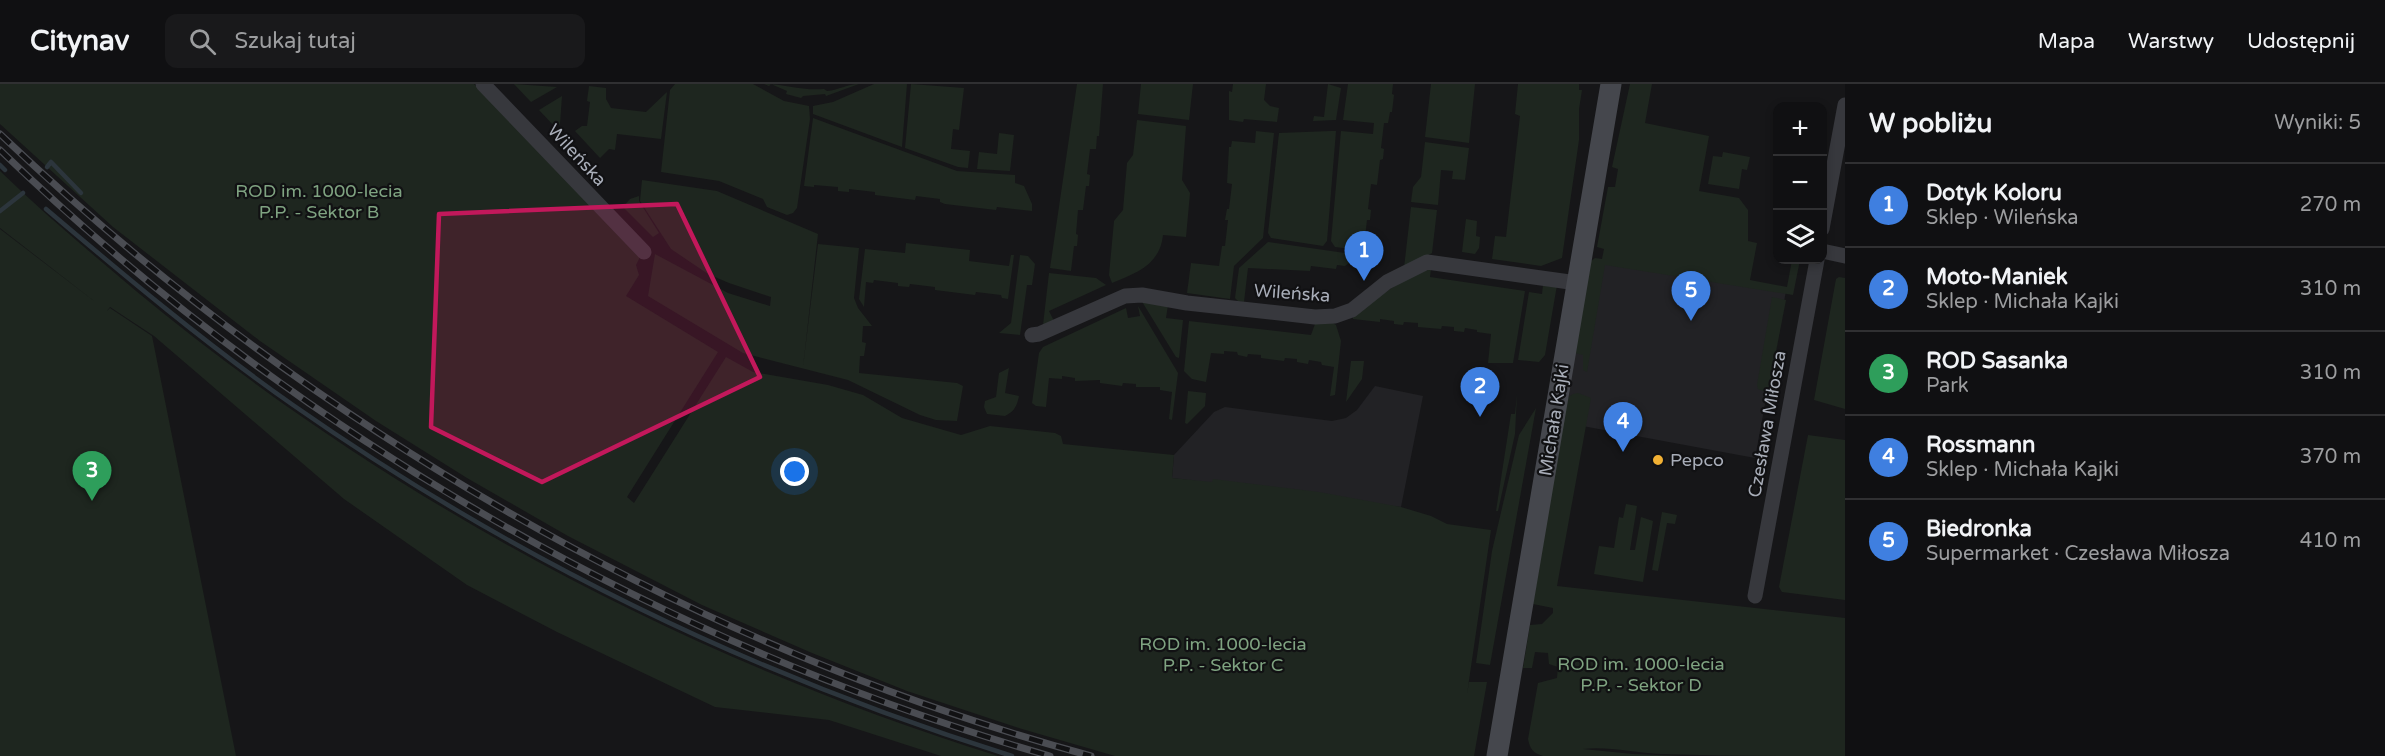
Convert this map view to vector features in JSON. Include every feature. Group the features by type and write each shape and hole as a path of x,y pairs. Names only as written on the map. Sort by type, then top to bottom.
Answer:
{"street":[{"name":"Wileńska","path":"483,84 644,252"},
{"name":"Michała Kajki","path":"1497,756 1611,84"},
{"path":"1826,210 1845,105"},
{"path":"1827,252 1845,256"},
{"name":"Wileńska","path":"1032,335 1125,296 1136,295 1199,305 1315,317 1335,316 1352,310 1387,282 1432,262 1577,283"},
{"name":"Czesława Miłosza","path":"1755,597 1816,264"}],"highlighted area":[{"path":"677,204 760,377 542,482 431,427 439,214"}],"shaded area":[{"path":"1589,261 1786,291 1755,458 1561,422"},
{"path":"1375,386 1423,396 1401,507 1172,478 1174,455 1214,412 1225,407 1332,421 1346,418 1357,410"}],"green space":[{"path":"0,84 474,84 640,257 636,265 639,275 626,296 718,352 627,497 634,503 726,357 753,372 828,385 863,395 902,418 961,435 990,426 1055,433 1061,436 1063,444 1174,455 1172,478 1212,482 1213,479 1319,492 1401,507 1431,516 1447,524 1491,530 1467,694 1469,682 1487,682 1474,756 1115,756 1022,729 907,691 702,605 568,536 467,478 376,421 260,341 113,227 0,124"},
{"path":"514,84 557,87 531,102"},
{"path":"675,84 753,84 784,101 809,106 810,119 797,208 793,213 787,215 767,207 763,199 719,181 661,172 670,90"},
{"path":"772,84 827,91 859,84 826,96 825,94 801,98 786,94 787,91"},
{"path":"874,84 907,84 902,147 813,114 813,106 833,102"},
{"path":"911,84 964,88 959,130 953,129 951,149 970,151 968,168 958,167 905,148"},
{"path":"1077,84 1103,84 1099,136 1097,136 1096,149 1090,149 1087,174 1090,175 1089,186 1086,186 1083,210 1078,210 1077,246 1074,246 1071,271 1050,268"},
{"path":"1141,84 1193,84 1189,120 1138,114"},
{"path":"1233,84 1266,84 1264,100 1270,106 1279,108 1277,122 1229,120 1229,91 1232,92"},
{"path":"1328,84 1341,88 1336,120 1313,121 1314,116 1324,117"},
{"path":"1348,84 1393,84 1392,94 1394,95 1392,112 1390,112 1388,123 1384,123 1381,148 1384,149 1383,159 1380,160 1377,185 1371,184 1368,209 1371,210 1370,220 1367,220 1364,246 1361,246 1360,254 1351,249 1335,247 1331,241 1341,131 1373,134 1374,123 1343,120"},
{"path":"1431,84 1475,84 1469,143 1425,137"},
{"path":"1518,84 1579,84 1579,90 1582,90 1579,109 1579,140 1562,258 1541,266 1492,259 1495,236 1506,237 1520,116 1515,114"},
{"path":"1630,84 1652,84 1645,123 1709,136 1699,191 1739,198 1748,210 1748,241 1757,243 1750,280 1787,287 1791,264 1799,264 1793,295 1605,265 1587,372 1583,370 1583,355 1575,353 1591,261 1595,258 1602,259 1604,249 1597,247 1608,187 1615,187 1618,169 1612,167"},
{"path":"589,86 606,88 606,99 611,108 646,112 667,92 661,139 617,134 615,150 609,149 600,158 575,131 582,126 587,126"},
{"path":"562,96 560,124 556,128 539,110"},
{"path":"813,118 957,171 1015,175 1015,183 1024,186 1032,204 1032,211 997,207 996,210 945,204 940,202 940,199 916,196 915,200 875,195 875,192 849,189 849,192 838,191 838,187 804,186"},
{"path":"1137,120 1186,126 1182,180 1190,193 1186,237 1163,235 1161,245 1152,261 1138,271 1112,283 1109,275 1114,221 1123,210 1127,163 1133,155"},
{"path":"1256,131 1274,133 1263,238 1234,266 1230,299 1187,293 1191,263 1219,266 1222,246 1225,246 1228,220 1225,220 1227,209 1229,209 1232,184 1227,183 1229,147 1232,141 1255,143"},
{"path":"1336,131 1327,241 1323,246 1271,238 1268,233 1279,133"},
{"path":"999,133 1014,135 1010,171 977,169 979,152 997,154"},
{"path":"1425,142 1469,148 1465,180 1452,179 1453,171 1441,170 1438,205 1411,202 1413,187 1421,177"},
{"path":"1723,152 1750,157 1747,170 1742,169 1739,189 1708,184 1713,156 1722,157"},
{"path":"0,171 136,291 233,367 334,438 438,505 545,566 655,621 767,672 882,716 998,756 941,756 829,720 715,707 557,632 467,585 344,499 154,336 110,307 107,311 110,308 152,336 236,756 0,756 0,229 98,304 0,228"},
{"path":"642,180 717,191 818,234 803,367 818,244 859,248 854,298 858,308 872,326 863,326 862,342 866,343 864,356 860,356 859,373 957,383 963,386 957,421 936,420 920,415 848,380 743,353 648,296 655,254 728,293 770,306 771,297 708,274 671,249 640,201"},
{"path":"639,196 639,201 659,233 653,237 623,207 630,199"},
{"path":"1411,207 1437,210 1432,253 1404,268"},
{"path":"1466,219 1477,221 1476,236 1480,237 1479,248 1475,254 1462,252"},
{"path":"1268,242 1345,253 1353,260 1345,266 1337,265 1336,269 1311,266 1310,271 1248,268 1244,302 1238,301 1235,298 1239,268"},
{"path":"906,243 970,250 969,261 1009,266 1011,255 1014,255 1008,299 1002,298 1001,295 976,292 975,295 910,284 909,287 898,286 898,283 874,280 873,283 866,282 864,307 859,299 865,249 905,253"},
{"path":"1020,255 1028,256 1035,264 1032,285 1027,285 1020,335 999,333 1011,323"},
{"path":"1431,269 1430,277 1525,291 1513,363 1488,363 1491,334 1477,332 1477,330 1465,328 1464,332 1454,331 1454,327 1442,326 1441,329 1418,327 1418,323 1404,322 1403,325 1380,319 1380,322 1353,319 1353,316 1390,289"},
{"path":"1049,273 1096,278 1106,285 1049,311 1054,321 1043,325"},
{"path":"1845,278 1845,409 1814,400 1836,279"},
{"path":"1543,285 1557,285 1545,355 1539,362 1518,360 1529,292 1542,294"},
{"path":"1772,297 1786,300 1768,393 1758,389 1757,385"},
{"path":"1141,300 1168,305 1166,318 1183,320 1179,358 1176,357"},
{"path":"1138,306 1178,373 1172,420 1169,419 1172,392 1160,390 1160,387 1136,387 1136,384 1123,383 1122,386 1100,383 1100,380 1075,381 1075,378 1062,376 1062,379 1049,378 1046,407 1032,403 1039,353 1043,347 1126,308 1128,318 1140,316"},
{"path":"1189,321 1311,335 1315,324 1333,323 1336,325 1341,341 1335,395 1330,396 1334,367 1309,360 1308,364 1297,362 1297,359 1285,358 1284,361 1248,354 1247,357 1238,355 1237,352 1211,353 1206,382 1192,379 1184,371"},
{"path":"1351,361 1364,361 1362,379 1346,402"},
{"path":"1009,368 1005,393 1019,396 1016,406 1011,413 1005,416 987,414 984,407 985,401 996,397 999,373"},
{"path":"1188,391 1206,393 1205,406 1187,424 1185,423"},
{"name":"ROD im. 1000-lecia P.P. - Sektor D","path":"1578,393 1591,398 1557,586 1845,618 1845,756 1661,754 1592,748 1583,749 1682,756 1543,756 1532,750 1528,739 1538,683 1557,678 1558,667 1549,664 1548,653 1535,652 1532,668 1523,668 1530,625 1542,624 1553,613 1553,608 1533,604 1567,398"},
{"path":"1517,394 1515,434 1498,511 1496,511 1511,414 1515,414"},
{"path":"1536,408 1490,665 1476,663 1492,551 1519,435"},
{"path":"1808,435 1845,440 1845,600 1782,592 1779,587"},
{"path":"1626,504 1637,506 1630,550 1635,550 1641,517 1653,521 1643,582 1594,574 1599,546 1614,548 1619,517 1623,518"},
{"path":"1662,512 1677,515 1675,524 1667,523 1658,571 1652,570"}],"waterway":[{"path":"47,167 51,162 81,193"},
{"path":"0,165 5,170"},
{"path":"0,211 23,193"},
{"path":"46,209 167,310 261,382 376,461 462,513 549,562 639,608 730,650 822,689 1012,756"}],"railway":[{"path":"0,134 117,239 241,337 372,428 508,512 648,587 793,653 941,710 1091,756"},
{"path":"0,150 113,252 233,348 358,436 488,517 623,589 762,654 905,709 1050,756"}],"place":[{"name":"Dotyk Koloru","path":"1364,281"},
{"name":"Biedronka","path":"1691,321"},
{"name":"Moto-Maniek","path":"1480,417"},
{"name":"Rossmann","path":"1623,452"},
{"name":"Pepco","path":"1658,460"},
{"name":"ROD Sasanka","path":"92,501"}],"park label":[{"name":"ROD im. 1000-lecia P.P. - Sektor B","path":"319,201"},
{"name":"ROD im. 1000-lecia P.P. - Sektor C","path":"1223,654"}]}
